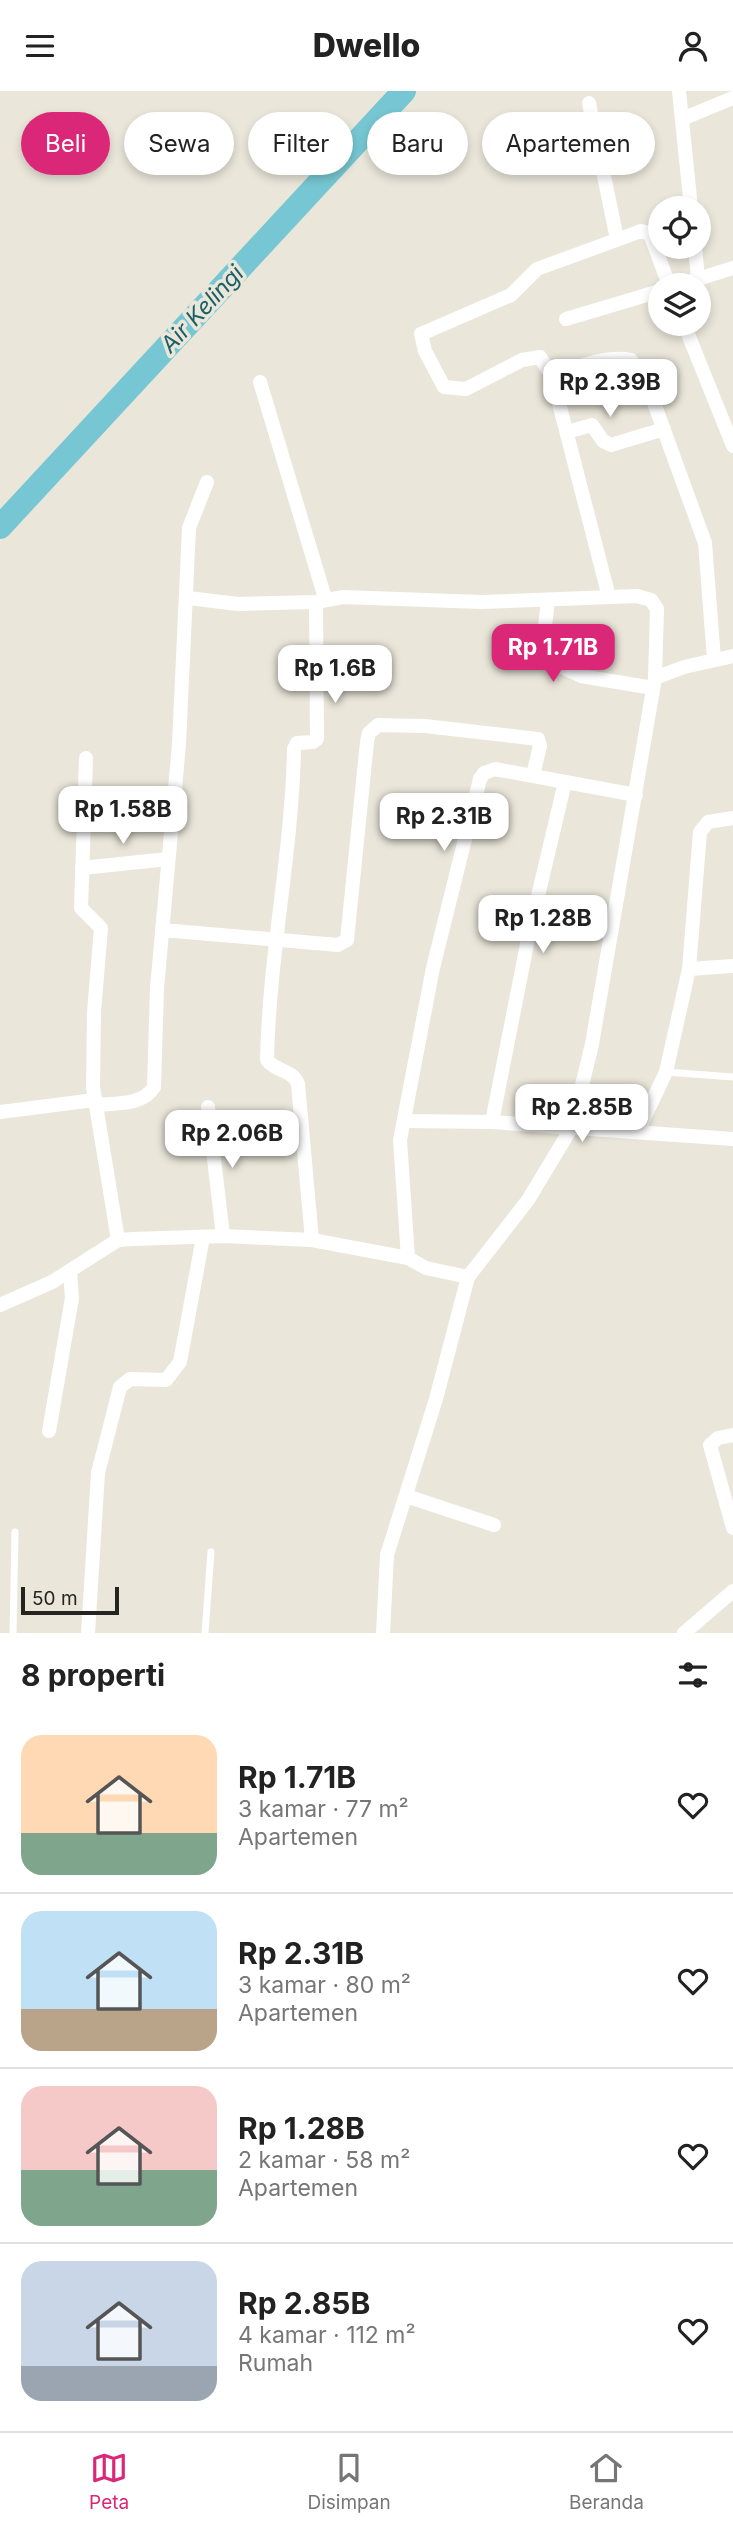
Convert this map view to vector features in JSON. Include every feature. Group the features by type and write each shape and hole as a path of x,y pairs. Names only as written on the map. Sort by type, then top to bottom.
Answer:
{"street":[{"path":"679,91 690,196"},
{"path":"682,119 733,98"},
{"path":"589,103 617,239"},
{"path":"609,597 552,376 540,358 522,360 466,389 444,387 425,351 421,334 511,295 537,269 640,231 650,234 665,273"},
{"path":"711,275 733,268"},
{"path":"566,319 648,295"},
{"path":"689,336 733,446"},
{"path":"552,376 588,363 618,358 631,360 649,389 705,543 714,659"},
{"path":"260,382 321,600 317,739 310,743 297,743 295,746 293,796 275,941 267,1060 271,1065 293,1075 298,1084 313,1240"},
{"path":"567,432 593,425 603,441 611,445 664,429"},
{"path":"0,1112 138,1101 146,1098 154,1087 162,930 188,598 189,528 207,481"},
{"path":"188,598 238,604 321,600 548,601 637,596 655,604 654,683 592,1044 572,1127 527,1200 468,1277 387,1555 383,1633"},
{"path":"548,601 542,651 544,659 581,676 654,683 714,659 733,656"},
{"path":"162,930 338,945 349,936 367,741 369,733 378,725 425,726 538,739 540,746 533,775"},
{"path":"86,758 82,912 100,928 94,1012 94,1103 118,1240"},
{"path":"408,1258 400,1140 433,968 480,779 490,769 636,795"},
{"path":"492,1122 529,934 565,782"},
{"path":"638,1131 666,1072 689,969 700,832 708,822 733,818"},
{"path":"82,868 168,859"},
{"path":"689,969 733,966"},
{"path":"208,1107 223,1236"},
{"path":"405,1121 492,1122 733,1139"},
{"path":"0,1305 71,1271 118,1240 223,1236 313,1240 408,1258 426,1268 468,1277"},
{"path":"88,1633 98,1473 120,1387 130,1379 166,1380 174,1373 180,1361 203,1237"},
{"path":"49,1431 72,1298 71,1271"},
{"path":"732,1519 710,1445 718,1438 733,1435"},
{"path":"406,1496 495,1525"},
{"path":"684,1633 733,1591"}],"lane":[{"path":"666,1072 733,1077"},
{"path":"13,1633 15,1532"},
{"path":"205,1633 211,1552"}],"waterway":[{"name":"Air Kelingi","path":"0,527 404,91"}]}
